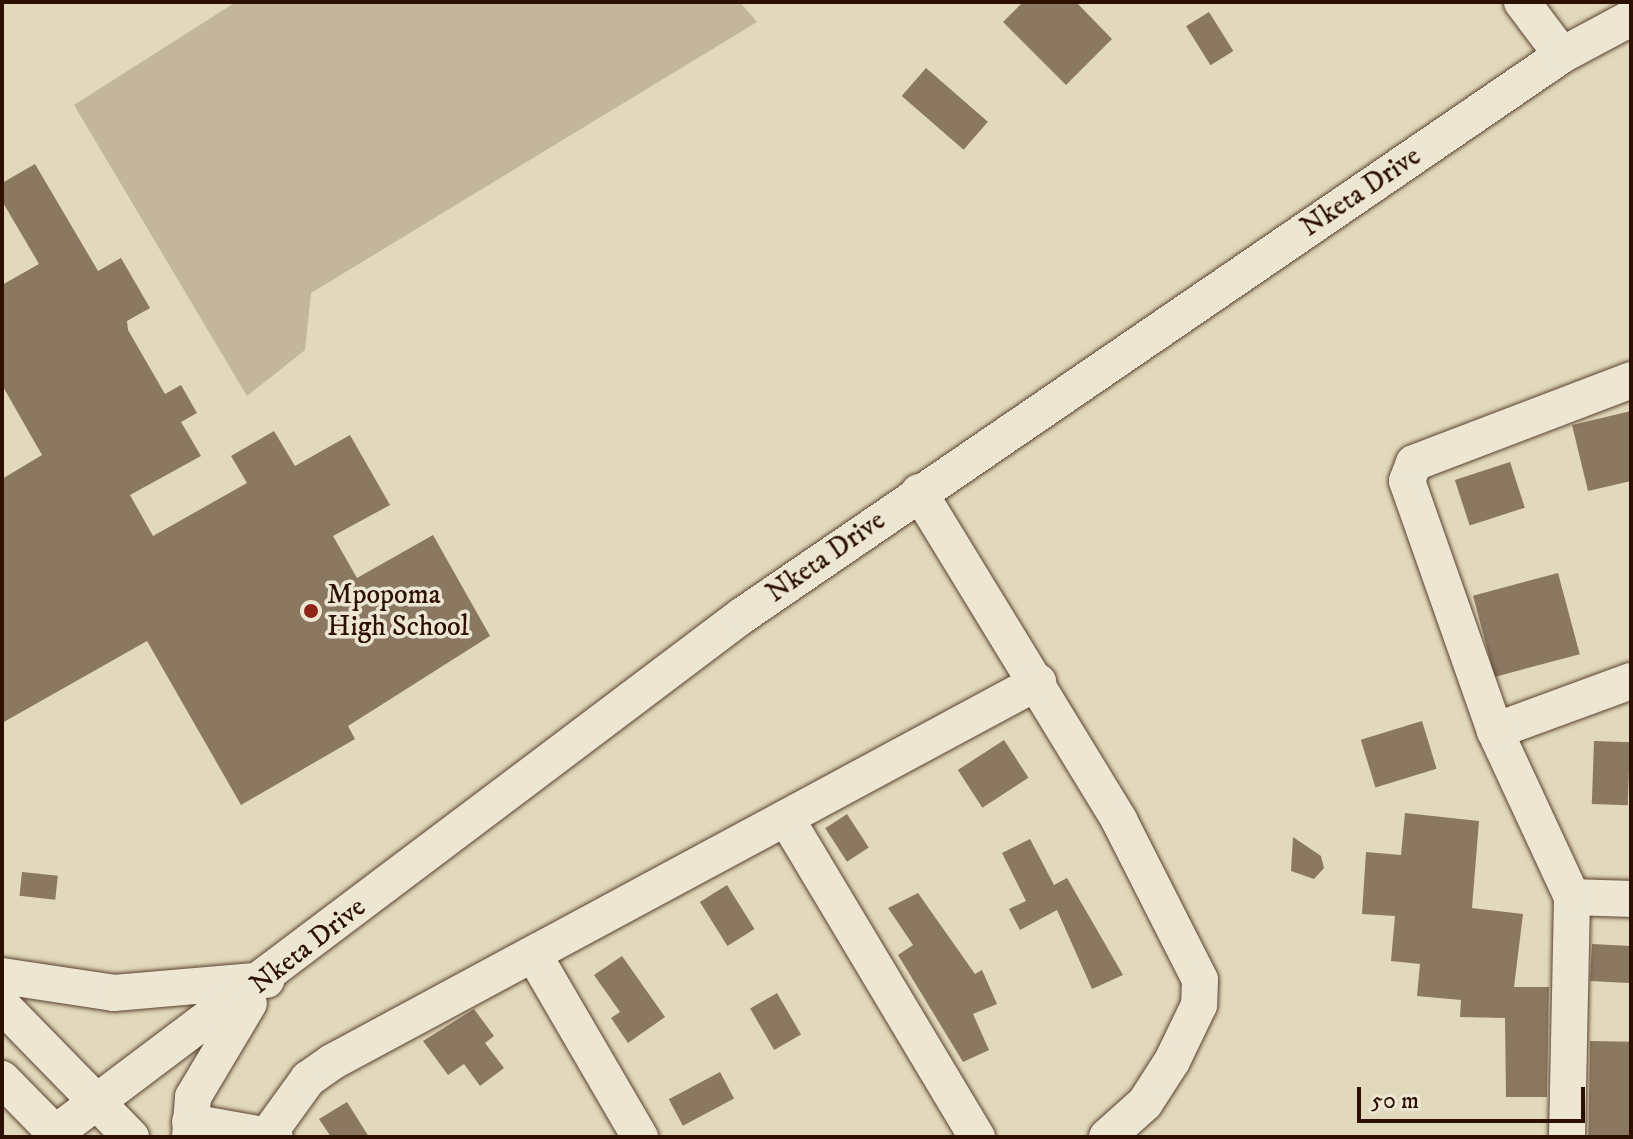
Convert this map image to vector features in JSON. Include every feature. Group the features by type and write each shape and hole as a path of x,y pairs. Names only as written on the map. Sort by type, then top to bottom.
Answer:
{"street":[{"path":"1522,2 1562,55"},
{"name":"Nketa Drive","path":"55,1136 100,1098 266,979 512,787 919,492 1562,55 1631,18"},
{"path":"1567,1137 1572,897 1495,731 1407,473 1414,463 1631,380"},
{"path":"919,492 1038,682 1200,980 1199,1005 1172,1061 1145,1103 1107,1137"},
{"path":"1495,731 1631,681"},
{"path":"266,979 207,1066 190,1130 272,1135 308,1079 332,1062 1038,682"},
{"path":"786,818 977,1137"},
{"path":"1572,897 1631,899"},
{"path":"534,955 640,1137"},
{"path":"2,976 114,993 266,979"},
{"path":"2,1005 100,1098 131,1137"},
{"path":"2,1079 55,1136"}],"shaded area":[{"path":"236,2 740,2 757,22 311,293 305,350 247,396 74,105"}],"building":[{"path":"1023,2 1076,2 1112,39 1066,85 1003,22"},
{"path":"1209,12 1233,51 1210,65 1186,26"},
{"path":"926,68 988,122 964,150 902,96"},
{"path":"35,164 98,271 121,258 150,308 127,321 128,330 165,394 181,385 197,413 181,422 201,456 130,495 153,536 247,483 231,456 274,431 295,466 350,435 390,505 333,536 357,578 433,535 490,636 348,726 355,739 241,805 147,641 2,723 2,479 42,455 2,385 2,285 39,264 2,201 2,183"},
{"path":"1631,411 1631,481 1588,491 1572,425"},
{"path":"1510,462 1525,508 1470,526 1455,480"},
{"path":"1558,573 1580,654 1495,677 1473,596"},
{"path":"1422,721 1437,769 1375,788 1361,740"},
{"path":"1004,740 1029,778 982,808 958,770"},
{"path":"1594,741 1630,742 1628,805 1592,804"},
{"path":"1405,813 1479,821 1472,908 1523,914 1514,987 1549,987 1547,1097 1506,1097 1505,1018 1460,1017 1461,1000 1417,996 1420,964 1391,961 1395,916 1362,914 1366,852 1401,855"},
{"path":"847,814 869,848 847,862 825,828"},
{"path":"1293,837 1321,856 1324,868 1314,879 1291,871"},
{"path":"1030,839 1054,885 1067,878 1123,975 1092,989 1057,910 1020,930 1009,909 1026,901 1002,853"},
{"path":"22,872 58,876 55,900 19,896"},
{"path":"727,885 755,929 727,946 700,902"},
{"path":"918,893 975,974 982,970 997,1004 973,1014 989,1050 963,1062 898,955 913,945 888,908"},
{"path":"1592,944 1631,946 1629,983 1590,981"},
{"path":"622,956 665,1017 628,1043 611,1018 620,1012 594,975"},
{"path":"777,993 801,1035 774,1050 750,1008"},
{"path":"474,1009 494,1036 485,1043 504,1068 480,1086 464,1064 448,1075 423,1041"},
{"path":"1590,1041 1631,1042 1629,1137 1588,1137"},
{"path":"720,1072 734,1098 683,1126 669,1099"},
{"path":"347,1102 369,1137 331,1137 319,1119"}],"place":[{"name":"Mpopoma High School","path":"311,611"}]}
